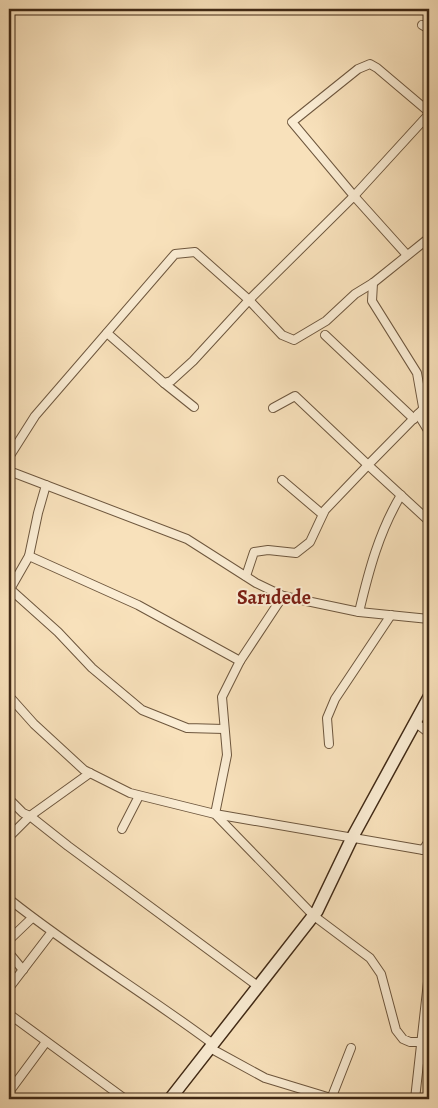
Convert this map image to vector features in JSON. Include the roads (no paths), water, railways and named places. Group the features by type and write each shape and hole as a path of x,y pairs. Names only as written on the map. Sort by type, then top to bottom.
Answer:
{"main road":[{"path":"170,1099 314,916 352,838 429,697"}],"street":[{"path":"164,383 171,381 193,361 249,300 354,196 429,113 370,64 358,69 292,122 354,196 407,255"},
{"path":"9,456 35,416 175,254 195,252 249,300 282,335 294,340 326,321 355,294 373,283 429,238"},
{"path":"246,576 254,552 268,550 296,553 310,542 322,514 426,405 417,374 372,301 373,283"},
{"path":"107,333 194,407"},
{"path":"326,335 416,417 429,432"},
{"path":"273,408 295,396 429,521"},
{"path":"9,471 187,539 246,576 283,596 359,612 429,619"},
{"path":"282,480 322,514"},
{"path":"46,486 29,556 10,590 58,632 92,668 142,710 187,728 224,729"},
{"path":"359,612 371,561 386,522 401,495"},
{"path":"29,556 138,605 240,661"},
{"path":"215,814 227,755 222,697 240,661 283,596"},
{"path":"329,744 328,718 335,699 391,615"},
{"path":"9,696 34,724 90,772 140,796 215,814 426,851 429,841"},
{"path":"416,723 429,733"},
{"path":"9,837 30,816 90,772"},
{"path":"122,829 140,796"},
{"path":"9,799 23,813 30,816 259,987"},
{"path":"215,814 314,916 370,958 381,974 396,1030 403,1039 420,1043 429,1042"},
{"path":"9,899 51,933 162,1005 212,1046 264,1078 332,1099 351,1048"},
{"path":"9,940 32,918"},
{"path":"9,988 51,933"},
{"path":"9,953 23,970"},
{"path":"414,1099 429,973"},
{"path":"9,1014 125,1099"},
{"path":"9,1092 46,1042"}],"district":[{"name":"Sarıdede","path":"274,597"}]}
